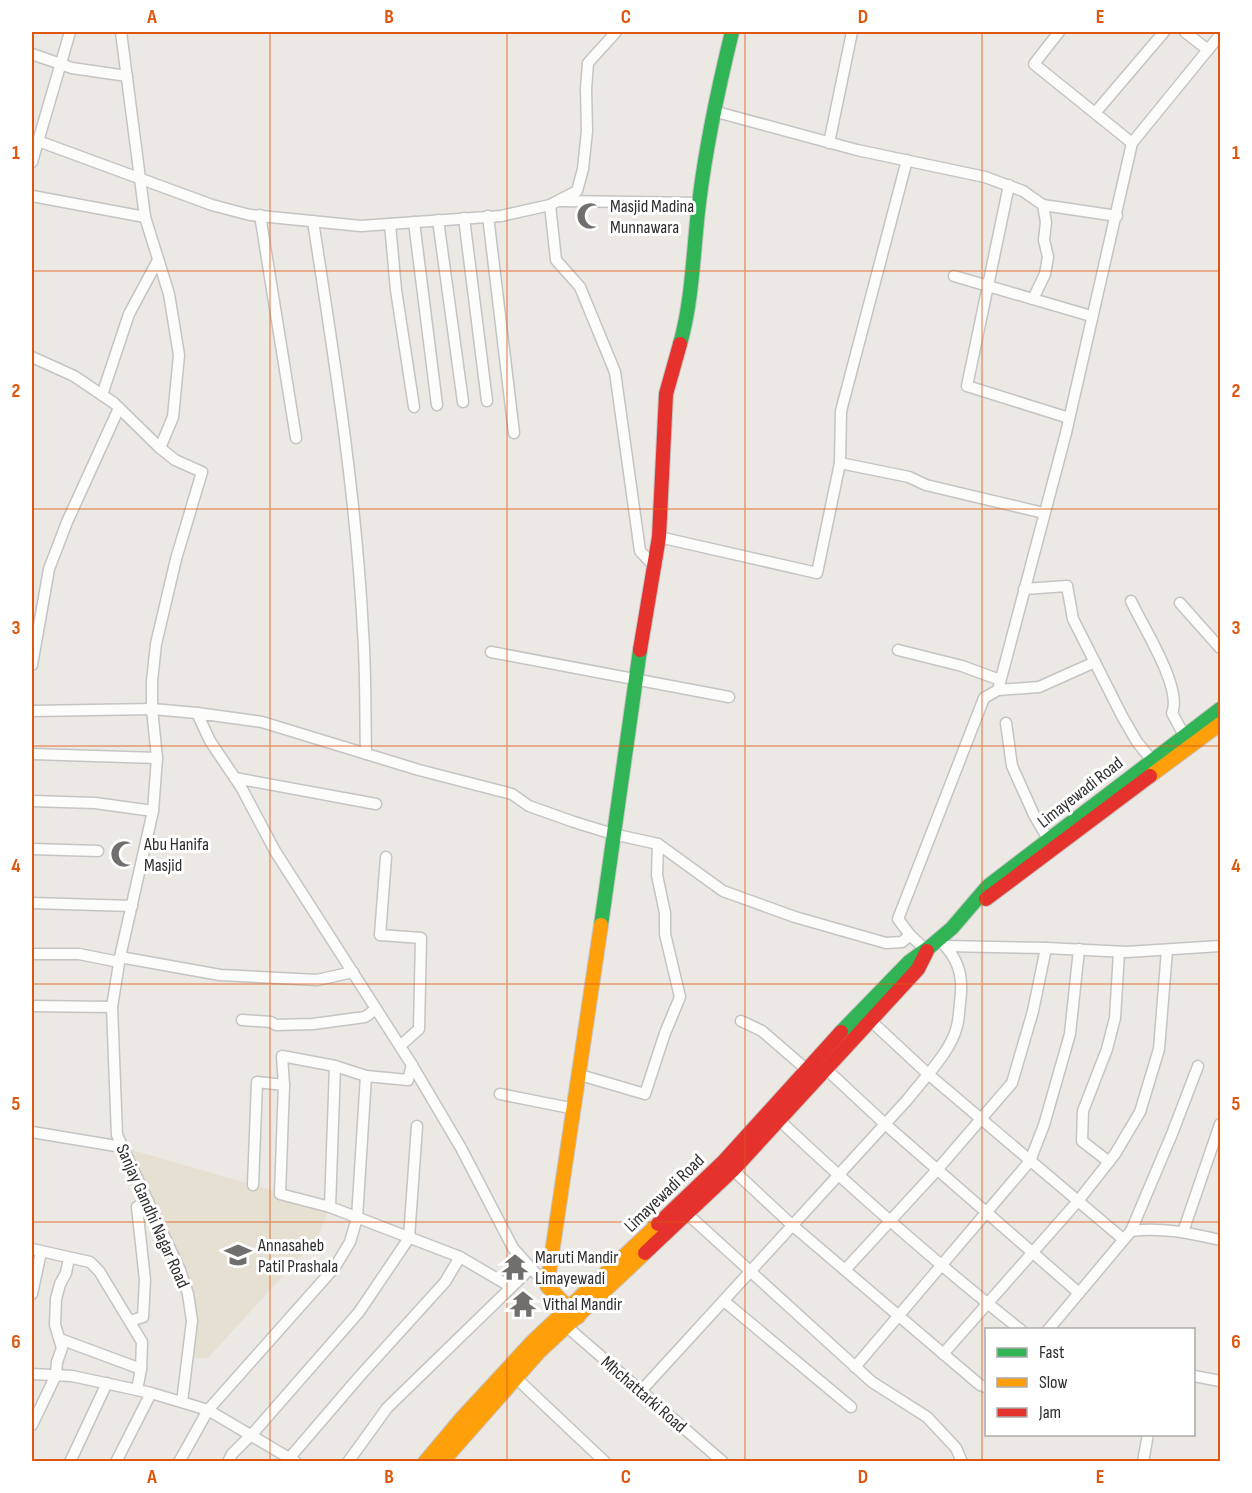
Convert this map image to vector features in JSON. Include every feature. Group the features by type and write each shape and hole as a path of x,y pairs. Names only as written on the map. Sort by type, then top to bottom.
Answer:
{"street":[{"path":"32,162 70,32"},
{"path":"32,357 74,376 102,395 119,408 160,448 173,417 179,355 169,294 145,217 121,32"},
{"path":"38,141 212,205 260,215 360,226 501,216 554,203 577,191 584,169 588,63 616,32"},
{"path":"547,1286 659,537 666,394 688,315 699,203 713,111 732,32"},
{"path":"829,143 852,32"},
{"path":"1059,32 1034,64 1132,143"},
{"path":"1095,113 1164,32"},
{"path":"1185,32 1208,50"},
{"path":"927,951 910,935 898,919 984,698 999,685 1069,418 1132,143 1221,35"},
{"path":"32,54 72,68 127,76"},
{"path":"713,111 829,143 985,177 1023,191 1043,205 1117,216"},
{"path":"659,537 817,573 840,463 841,411 907,160"},
{"path":"1009,185 967,386 1069,418"},
{"path":"32,196 145,217"},
{"path":"554,203 699,203"},
{"path":"554,203 556,260 580,287 615,372 640,551 653,565"},
{"path":"1033,298 1045,274 1048,257 1044,240 1046,222 1043,205"},
{"path":"260,215 296,438"},
{"path":"488,216 514,433"},
{"path":"464,219 487,401"},
{"path":"438,220 464,402"},
{"path":"314,221 348,466 363,631 366,753"},
{"path":"414,222 437,405"},
{"path":"390,224 396,290 414,407"},
{"path":"102,395 129,314 158,260"},
{"path":"954,276 1091,316"},
{"path":"32,665 49,569 67,522 119,408"},
{"name":"Sanjay Gandhi Nagar Road","path":"160,448 175,459 202,472 176,559 156,644 152,681 152,709 157,758 153,812 120,959 112,1007 117,1135 180,1270 188,1294 192,1321 183,1402"},
{"path":"840,463 909,477 926,485 1044,513"},
{"path":"1024,589 1067,586 1073,619 1122,716 1137,742 1155,764"},
{"path":"1131,601 1163,660 1175,705 1172,713 1184,735"},
{"path":"1180,603 1221,648"},
{"path":"898,650 962,666 999,685 1039,687 1095,662"},
{"path":"491,652 729,697"},
{"path":"32,711 152,709 262,722 419,770 512,794 530,806 613,834 658,844 723,891 795,916 886,943 902,942 910,935"},
{"name":"Limayewadi Road","path":"968,910 994,894 1155,764 1184,735 1221,709"},
{"path":"197,713 210,741 235,778 275,851 412,1065 461,1148 513,1248 573,1312"},
{"path":"1006,723 1012,766 1034,815 1048,839"},
{"name":"Limayewadi Road","path":"683,1210 806,1070 909,962 943,944 988,886 1048,839 1155,764 1221,724"},
{"path":"32,753 157,758"},
{"path":"235,778 376,804"},
{"path":"32,801 95,803 153,812"},
{"path":"580,1075 645,1094 665,1033 680,997 665,934 664,913 657,875 658,844"},
{"path":"32,849 98,851"},
{"path":"386,857 380,935 421,938 419,1029 400,1046"},
{"path":"32,903 132,906"},
{"path":"943,944 1119,952 1221,946"},
{"path":"640,1392 885,1124 942,1057 957,1028 962,976 957,960 943,944"},
{"path":"844,1270 938,1170 1012,1083 1033,1011 1046,948"},
{"path":"855,1367 1030,1161 1044,1125 1070,1034 1079,949"},
{"path":"943,1354 1078,1201 1109,1161 1140,1112 1159,1048 1167,950"},
{"name":"Limayewadi Road","path":"425,1461 534,1340 573,1312 683,1210 733,1170 918,969 927,951"},
{"path":"1109,1161 1082,1141 1083,1111 1107,1049 1114,1018 1119,952"},
{"path":"32,954 79,954 220,975 317,980 353,972"},
{"path":"32,1006 112,1007"},
{"path":"242,1020 271,1022 276,1025 313,1024 365,1017 376,1009"},
{"path":"741,1021 762,1031 806,1070"},
{"path":"871,1022 928,1074 1078,1201 1127,1235"},
{"path":"412,1065 408,1080 366,1076 335,1066 282,1056 285,1085 280,1194 330,1207 460,1257 511,1287"},
{"path":"330,1207 335,1066"},
{"path":"1049,1328 1127,1235 1198,1066"},
{"path":"826,1069 885,1124 1080,1293"},
{"path":"179,1461 208,1410 334,1267 350,1242 357,1218 366,1076"},
{"path":"253,1185 256,1082 285,1085"},
{"path":"500,1094 575,1109"},
{"path":"779,1120 838,1175 987,1303 1020,1328"},
{"path":"1183,1232 1221,1124"},
{"path":"228,1461 359,1312 409,1239 417,1126"},
{"path":"32,1132 122,1147"},
{"path":"733,1170 792,1226 980,1385 985,1386"},
{"path":"130,1321 143,1317 145,1280 137,1207 148,1201"},
{"path":"683,1210 872,1382 927,1417 956,1449 962,1461"},
{"path":"1127,1235 1152,1228 1221,1240"},
{"path":"32,1293 36,1250 90,1262 99,1271 142,1342 141,1370 137,1390"},
{"path":"32,1374 72,1376 107,1383 208,1410 290,1460 359,1377 445,1282 460,1257"},
{"path":"32,1425 56,1375 57,1362 62,1348 55,1325 56,1299 69,1258"},
{"path":"348,1461 387,1408 531,1268"},
{"path":"724,1301 851,1407"},
{"name":"Limayewadi Road","path":"442,1461 538,1353 566,1326 573,1312"},
{"name":"Mhchattarki Road","path":"566,1326 723,1461"},
{"path":"60,1339 141,1370"},
{"path":"1195,1376 1221,1381"},
{"path":"516,1378 605,1461"},
{"path":"70,1461 107,1383"},
{"path":"116,1461 151,1393"},
{"path":"1143,1461 1148,1436"}],"shaded area":[{"name":"Annasaheb Patil Prashala","path":"122,1147 330,1207 317,1239 208,1358 188,1359 190,1309 180,1270"}],"traffic: fast":[{"path":"680,344 690,292 705,160 732,32"},
{"path":"601,925 640,650"},
{"path":"841,1032 909,962 952,928 988,886 1220,709"}],"traffic: slow":[{"path":"1150,776 1220,724"},
{"path":"578,1317 547,1286 601,925"},
{"path":"425,1462 534,1340 658,1224"},
{"path":"442,1462 538,1353 645,1253"}],"traffic: jam":[{"path":"640,650 659,537 666,394 680,344"},
{"path":"986,899 1150,776"},
{"path":"645,1253 733,1170 918,969 927,951"},
{"path":"658,1224 724,1161 841,1032"}],"place":[{"name":"Masjid Madina Munnawara","path":"590,216"},
{"name":"Abu Hanifa Masjid","path":"124,854"},
{"name":"Annasaheb Patil Prashala","path":"238,1255"},
{"name":"Maruti Mandir Limayewadi","path":"515,1267"},
{"name":"Vithal Mandir","path":"523,1304"}]}
